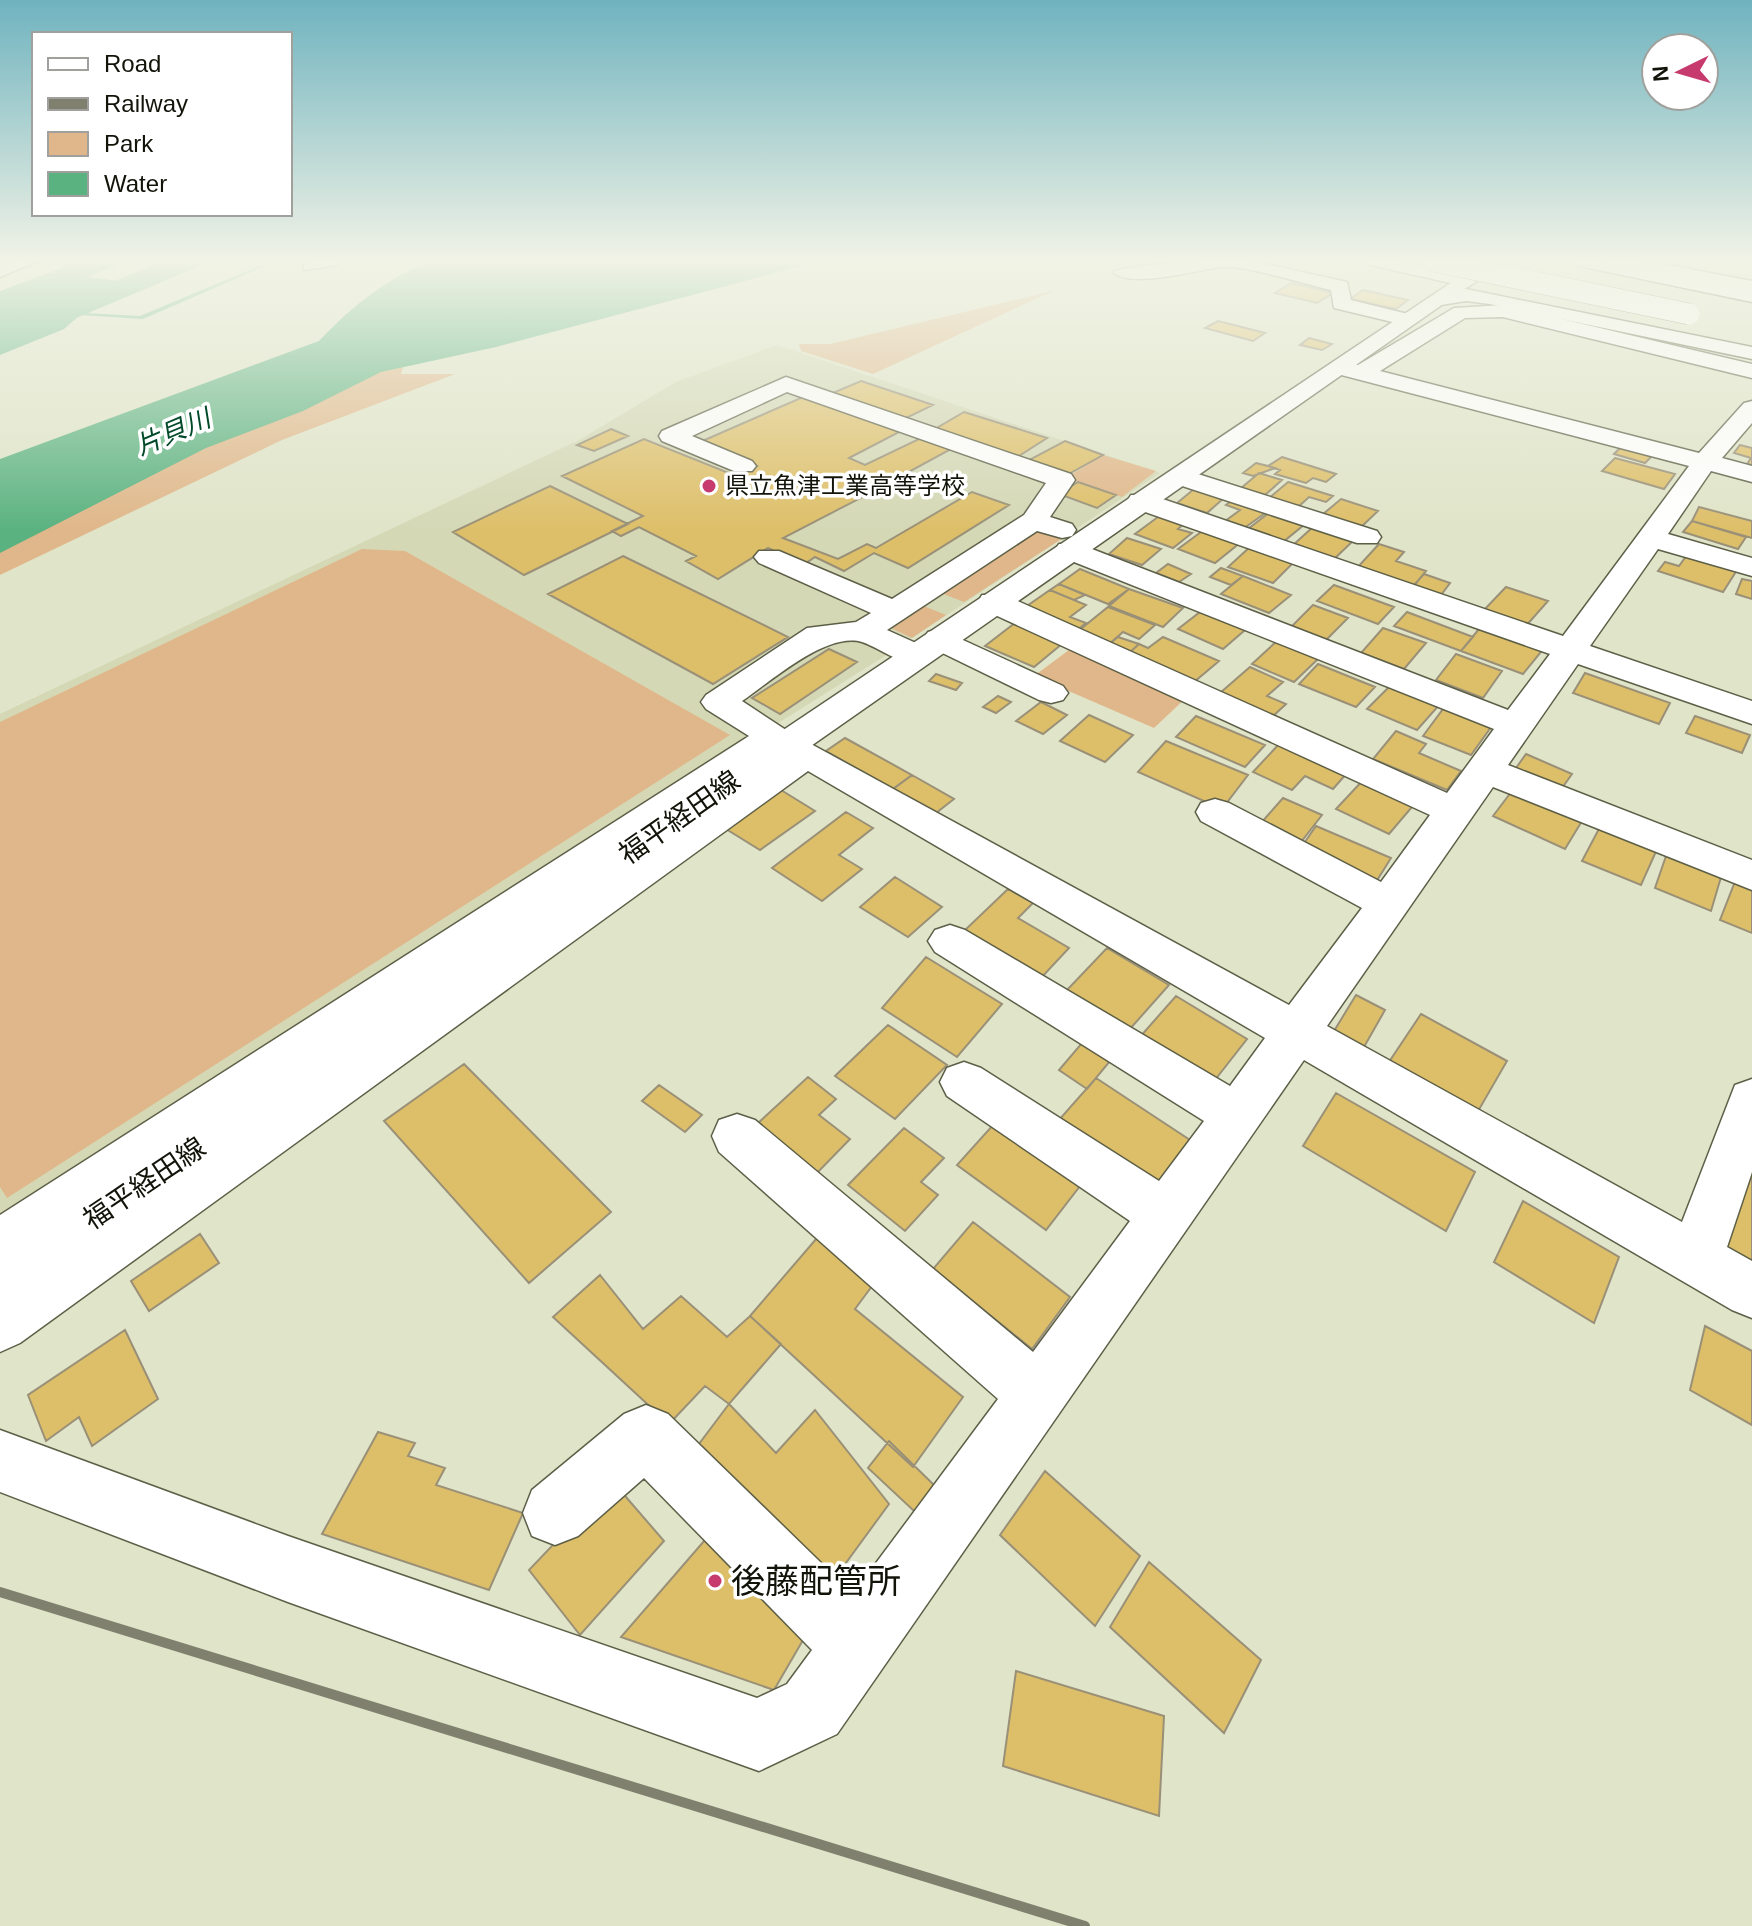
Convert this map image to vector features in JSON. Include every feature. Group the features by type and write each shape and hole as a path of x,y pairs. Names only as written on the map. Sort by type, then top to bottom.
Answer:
{"main road":[{"path":"1352,365 1371,350"},
{"path":"0,1323 927,647 1141,501 1375,350"},
{"path":"1352,365 1383,350"},
{"path":"1664,350 1752,371"},
{"path":"1728,350 1752,355"},
{"path":"1352,365 1752,474"},
{"path":"743,466 671,436 786,384 1062,480 1034,521 864,631"},
{"path":"0,1461 288,1569 759,1735 812,1709 1573,651 1705,462 1741,436 1752,408"},
{"path":"1179,476 1367,537"},
{"path":"1141,501 1752,713"},
{"path":"1034,521 1077,545 1518,726"},
{"path":"1652,538 1752,567"},
{"path":"769,557 893,611"},
{"path":"923,594 982,610 1456,812"},
{"path":"1051,693 927,647 864,631 818,635 718,702 1296,1035 1752,1291"},
{"path":"2,1250 789,745"},
{"path":"1486,770 1752,876"},
{"path":"1215,812 1389,904"},
{"path":"950,941 1237,1116"},
{"path":"964,1082 1166,1215"},
{"path":"1695,1259 1752,1100"},
{"path":"737,1136 1037,1394"},
{"path":"555,1513 646,1436 857,1646"}],"shaded area":[{"path":"764,350 792,350 1160,473 891,652 0,1213 0,714 579,440 676,382"}],"green space":[{"path":"801,350 925,350 873,374"},
{"path":"407,354 401,374 455,374 282,440 0,575 0,506"},
{"path":"1103,455 1156,471 1122,497 1066,478"},
{"path":"1039,528 1063,538 964,602 941,593"},
{"path":"362,549 405,551 730,735 7,1198 0,1187 0,722"},
{"path":"921,605 946,615 912,638 889,627"},
{"path":"1073,647 1188,696 1154,728 1034,676"}],"water":[{"name":"片貝川","path":"295,350 483,350 381,372 303,411 206,448 0,553 0,459"}],"building":[{"path":"861,381 933,405 900,421 828,395"},
{"path":"803,397 903,430 849,458 865,465 923,437 953,448 892,481 904,486 887,497 874,491 783,538 838,559 867,544 876,548 972,492 1009,505 908,568 874,553 844,571 815,557 803,565 768,548 718,579 686,561 696,556 639,527 621,536 612,531 643,516 562,476 644,439 736,476 757,466 700,442"},
{"path":"964,412 1047,438 1019,456 935,429"},
{"path":"611,429 628,436 594,451 577,445"},
{"path":"1065,441 1103,455 1067,475 1029,460"},
{"path":"1740,445 1752,448 1752,465 1747,464 1751,458 1734,453"},
{"path":"1622,446 1653,455 1645,463 1614,454"},
{"path":"1282,457 1336,474 1326,482 1313,478 1306,483 1275,474 1280,470 1268,466"},
{"path":"1615,458 1675,474 1664,489 1602,471"},
{"path":"1256,463 1275,468 1253,476 1243,473"},
{"path":"1259,473 1282,480 1265,495 1241,488"},
{"path":"1078,482 1116,495 1097,508 1059,494"},
{"path":"1288,482 1333,496 1326,502 1309,497 1297,508 1268,499"},
{"path":"550,486 628,524 524,575 453,532"},
{"path":"1194,489 1224,498 1207,513 1177,503"},
{"path":"1234,499 1268,511 1243,529 1224,522 1240,510 1226,505"},
{"path":"1341,499 1378,511 1360,528 1322,515"},
{"path":"1699,507 1752,521 1752,538 1692,521"},
{"path":"1270,512 1305,524 1283,542 1248,529"},
{"path":"1162,514 1186,522 1178,529 1192,533 1173,548 1135,534"},
{"path":"1692,521 1746,537 1738,549 1683,532"},
{"path":"1313,527 1354,540 1333,560 1292,546"},
{"path":"1205,529 1241,542 1215,563 1178,549"},
{"path":"1127,538 1161,549 1142,565 1109,554"},
{"path":"1379,544 1404,552 1396,561 1426,571 1413,587 1356,569"},
{"path":"1250,547 1294,562 1273,583 1228,567"},
{"path":"1687,555 1737,570 1723,592 1658,571 1665,562 1679,566"},
{"path":"623,556 788,637 713,684 548,594"},
{"path":"1168,564 1191,574 1179,582 1156,573"},
{"path":"1221,568 1243,576 1231,585 1210,577"},
{"path":"1080,569 1129,589 1108,604 1059,584"},
{"path":"1424,574 1450,583 1441,595 1414,585"},
{"path":"1243,576 1291,595 1269,613 1221,594"},
{"path":"1742,579 1752,581 1752,599 1736,594"},
{"path":"1059,584 1085,595 1074,600 1050,590"},
{"path":"1334,585 1394,607 1378,624 1317,601"},
{"path":"1506,587 1548,601 1525,627 1482,612"},
{"path":"1129,589 1183,608 1163,627 1109,606"},
{"path":"1050,590 1086,605 1070,617 1086,623 1076,631 1024,608"},
{"path":"1313,605 1348,618 1325,641 1290,628"},
{"path":"1108,607 1155,625 1139,639 1123,632 1108,645 1077,632"},
{"path":"1200,612 1245,630 1223,649 1178,629"},
{"path":"1407,612 1473,637 1461,651 1394,626"},
{"path":"1015,623 1063,643 1034,667 985,646"},
{"path":"1483,624 1545,647 1523,674 1461,651"},
{"path":"1383,628 1426,643 1404,669 1361,653"},
{"path":"1118,637 1139,644 1128,654 1108,645"},
{"path":"1163,637 1219,661 1194,682 1128,654 1139,644 1148,648"},
{"path":"1278,640 1320,657 1294,682 1252,664"},
{"path":"829,649 857,662 780,714 752,698"},
{"path":"1456,654 1502,671 1483,698 1436,680"},
{"path":"1318,664 1375,687 1356,707 1299,684"},
{"path":"1250,667 1283,682 1267,696 1286,704 1272,717 1220,693"},
{"path":"1585,673 1670,703 1659,724 1573,693"},
{"path":"936,674 962,683 956,690 929,681"},
{"path":"1393,683 1441,703 1417,730 1367,709"},
{"path":"998,696 1011,702 996,713 983,707"},
{"path":"1041,702 1067,715 1043,734 1016,721"},
{"path":"1446,705 1494,723 1471,755 1423,736"},
{"path":"1089,715 1133,735 1105,762 1060,741"},
{"path":"1196,716 1265,745 1245,767 1176,737"},
{"path":"1695,716 1750,735 1742,753 1686,733"},
{"path":"1396,731 1426,744 1419,753 1461,771 1447,790 1373,759"},
{"path":"845,738 912,775 893,789 826,751"},
{"path":"1166,741 1248,775 1222,809 1138,772"},
{"path":"1280,743 1347,773 1333,789 1305,776 1292,790 1253,772"},
{"path":"1526,754 1572,774 1562,788 1516,768"},
{"path":"912,775 954,799 936,813 893,789"},
{"path":"1365,778 1417,801 1389,834 1336,809"},
{"path":"781,790 815,811 760,850 726,829"},
{"path":"1512,791 1582,821 1565,849 1493,816"},
{"path":"1283,798 1322,815 1301,842 1261,823"},
{"path":"846,812 873,828 839,855 862,869 822,901 772,868"},
{"path":"1601,825 1658,847 1641,885 1582,861"},
{"path":"1316,826 1391,858 1376,882 1300,849"},
{"path":"1666,856 1721,877 1711,911 1655,888"},
{"path":"895,877 942,907 908,937 860,907"},
{"path":"1736,879 1752,886 1752,933 1720,920"},
{"path":"1008,889 1033,903 1018,918 1069,948 1041,978 964,931"},
{"path":"1107,948 1169,985 1129,1030 1066,991"},
{"path":"926,957 1002,1004 957,1057 882,1008"},
{"path":"1356,995 1385,1010 1364,1047 1334,1031"},
{"path":"1176,996 1247,1039 1211,1085 1139,1038"},
{"path":"1421,1014 1507,1061 1477,1113 1389,1062"},
{"path":"888,1025 947,1065 895,1119 835,1076"},
{"path":"1082,1043 1110,1061 1087,1089 1059,1070"},
{"path":"464,1064 611,1212 529,1283 384,1121"},
{"path":"808,1077 836,1099 819,1115 850,1139 817,1173 756,1125"},
{"path":"1096,1078 1193,1142 1157,1190 1058,1121"},
{"path":"659,1085 702,1115 685,1132 642,1101"},
{"path":"1336,1093 1475,1172 1446,1231 1303,1146"},
{"path":"993,1125 1080,1186 1046,1230 957,1165"},
{"path":"904,1128 944,1158 921,1182 938,1195 905,1231 848,1185"},
{"path":"1742,1173 1752,1178 1752,1265 1723,1249"},
{"path":"1523,1201 1619,1257 1594,1323 1494,1262"},
{"path":"973,1222 1070,1297 1032,1349 933,1269"},
{"path":"823,1231 878,1278 855,1309 963,1397 913,1467 750,1316"},
{"path":"200,1234 219,1263 149,1311 131,1281"},
{"path":"600,1275 643,1329 681,1296 727,1337 750,1316 781,1344 729,1404 705,1386 669,1424 553,1317"},
{"path":"1705,1326 1752,1351 1752,1425 1690,1390"},
{"path":"125,1330 158,1399 92,1446 79,1417 46,1441 28,1395"},
{"path":"729,1404 776,1453 815,1410 889,1504 832,1582 699,1444"},
{"path":"378,1432 415,1443 408,1456 445,1468 436,1485 523,1513 489,1590 322,1534"},
{"path":"889,1441 938,1489 914,1511 868,1468"},
{"path":"1045,1471 1140,1556 1095,1626 1000,1535"},
{"path":"613,1482 664,1541 580,1635 529,1570"},
{"name":"後藤配管所","path":"711,1533 810,1628 774,1690 621,1637"},
{"path":"1149,1562 1261,1660 1224,1733 1110,1627"},
{"path":"1016,1671 1164,1716 1159,1816 1003,1766"}],"railway":[{"path":"0,1592 1085,1926"}],"place":[{"name":"県立魚津工業高等学校","path":"709,486"},
{"name":"後藤配管所","path":"715,1581"}]}
